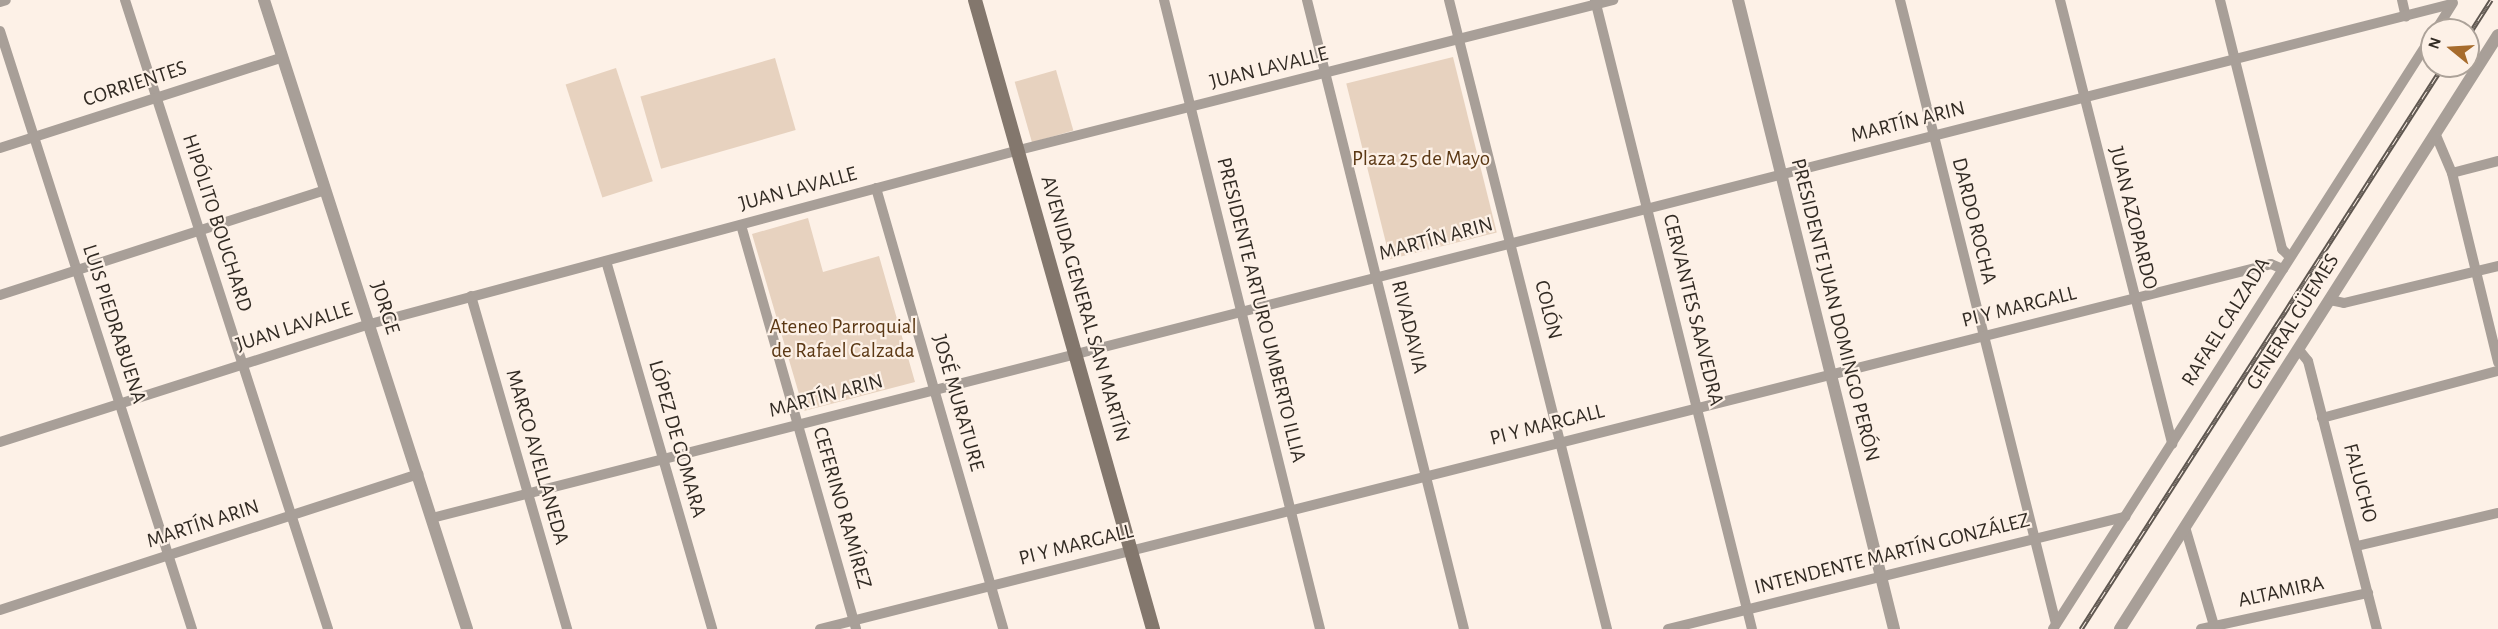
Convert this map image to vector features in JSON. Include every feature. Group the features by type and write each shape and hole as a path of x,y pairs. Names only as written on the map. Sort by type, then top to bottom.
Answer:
{"main road":[{"name":"AVENIDA GENERAL SAN MARTÍN","path":"975,0 1153,629"}],"street":[{"path":"0,2 6,0"},
{"name":"HIPÓLITO BOUCHARD","path":"124,0 328,629"},
{"name":"JORGE","path":"264,0 467,629"},
{"name":"PRESIDENTE ARTURO UMBERTO ILLIA","path":"1164,0 1320,629"},
{"name":"RIVADAVIA","path":"1308,0 1464,629"},
{"name":"COLÓN","path":"1449,0 1511,239 1607,629"},
{"name":"JUAN LAVALLE","path":"0,442 370,324 471,296 1019,150 1192,108 1596,2 1613,0"},
{"name":"PRESIDENTE JUAN DOMINGO PERÓN","path":"1738,0 1894,629"},
{"name":"DARDO ROCHA","path":"1900,0 2055,627"},
{"name":"JUAN AZOPARDO","path":"2060,0 2172,444"},
{"path":"2220,0 2282,249 2290,257"},
{"path":"2402,0 2406,17"},
{"name":"CERVANTES SAAVEDRA","path":"1596,2 1752,629"},
{"path":"2444,18 2454,2"},
{"name":"MARTÍN ARIN","path":"432,518 1376,276 1511,239 1933,137 2083,97 2406,17 2454,2"},
{"name":"LUIS PIEDRABUENA","path":"0,31 192,629"},
{"name":"GENERAL GÜEMES","path":"2120,629 2435,133 2494,47 2498,35"},
{"name":"RAFAEL CALZADA","path":"2055,627 2420,55"},
{"name":"CORRIENTES","path":"0,148 283,57"},
{"path":"2435,133 2452,173 2498,362"},
{"path":"2452,173 2498,161"},
{"name":"JOSÉ MURATURE","path":"876,189 1003,629"},
{"path":"0,295 325,190"},
{"name":"CEFERINO RAMÍREZ","path":"741,225 855,625"},
{"name":"LÓPEZ DE GOMARA","path":"606,261 712,629"},
{"name":"PI Y MARGALL","path":"820,629 855,625 991,587 1560,441 2271,264 2283,269"},
{"path":"2330,300 2344,303 2498,266"},
{"name":"MARCO AVELLANEDA","path":"471,296 567,629"},
{"name":"FALUCHO","path":"2299,350 2307,362 2377,629"},
{"path":"2322,418 2498,371"},
{"name":"MARTÍN ARIN","path":"0,610 418,474"},
{"path":"2357,546 2498,513"},
{"name":"INTENDENTE MARTÍN GONZÁLEZ","path":"1668,629 2125,517"},
{"path":"2186,527 2215,627"},
{"name":"ALTAMIRA","path":"2201,629 2368,593"}],"green space":[{"name":"Plaza 25 de Mayo","path":"1453,57 1497,233 1390,259 1346,84"},
{"path":"775,58 796,130 661,169 640,97"},
{"path":"616,68 653,181 602,198 566,84"},
{"path":"1056,70 1073,131 1032,142 1015,82"},
{"name":"Ateneo Parroquial de Rafael Calzada","path":"808,218 823,272 879,256 915,382 804,411 752,234"}],"railway":[{"path":"2480,18 2491,0"},
{"path":"2081,629 2435,78"}]}
